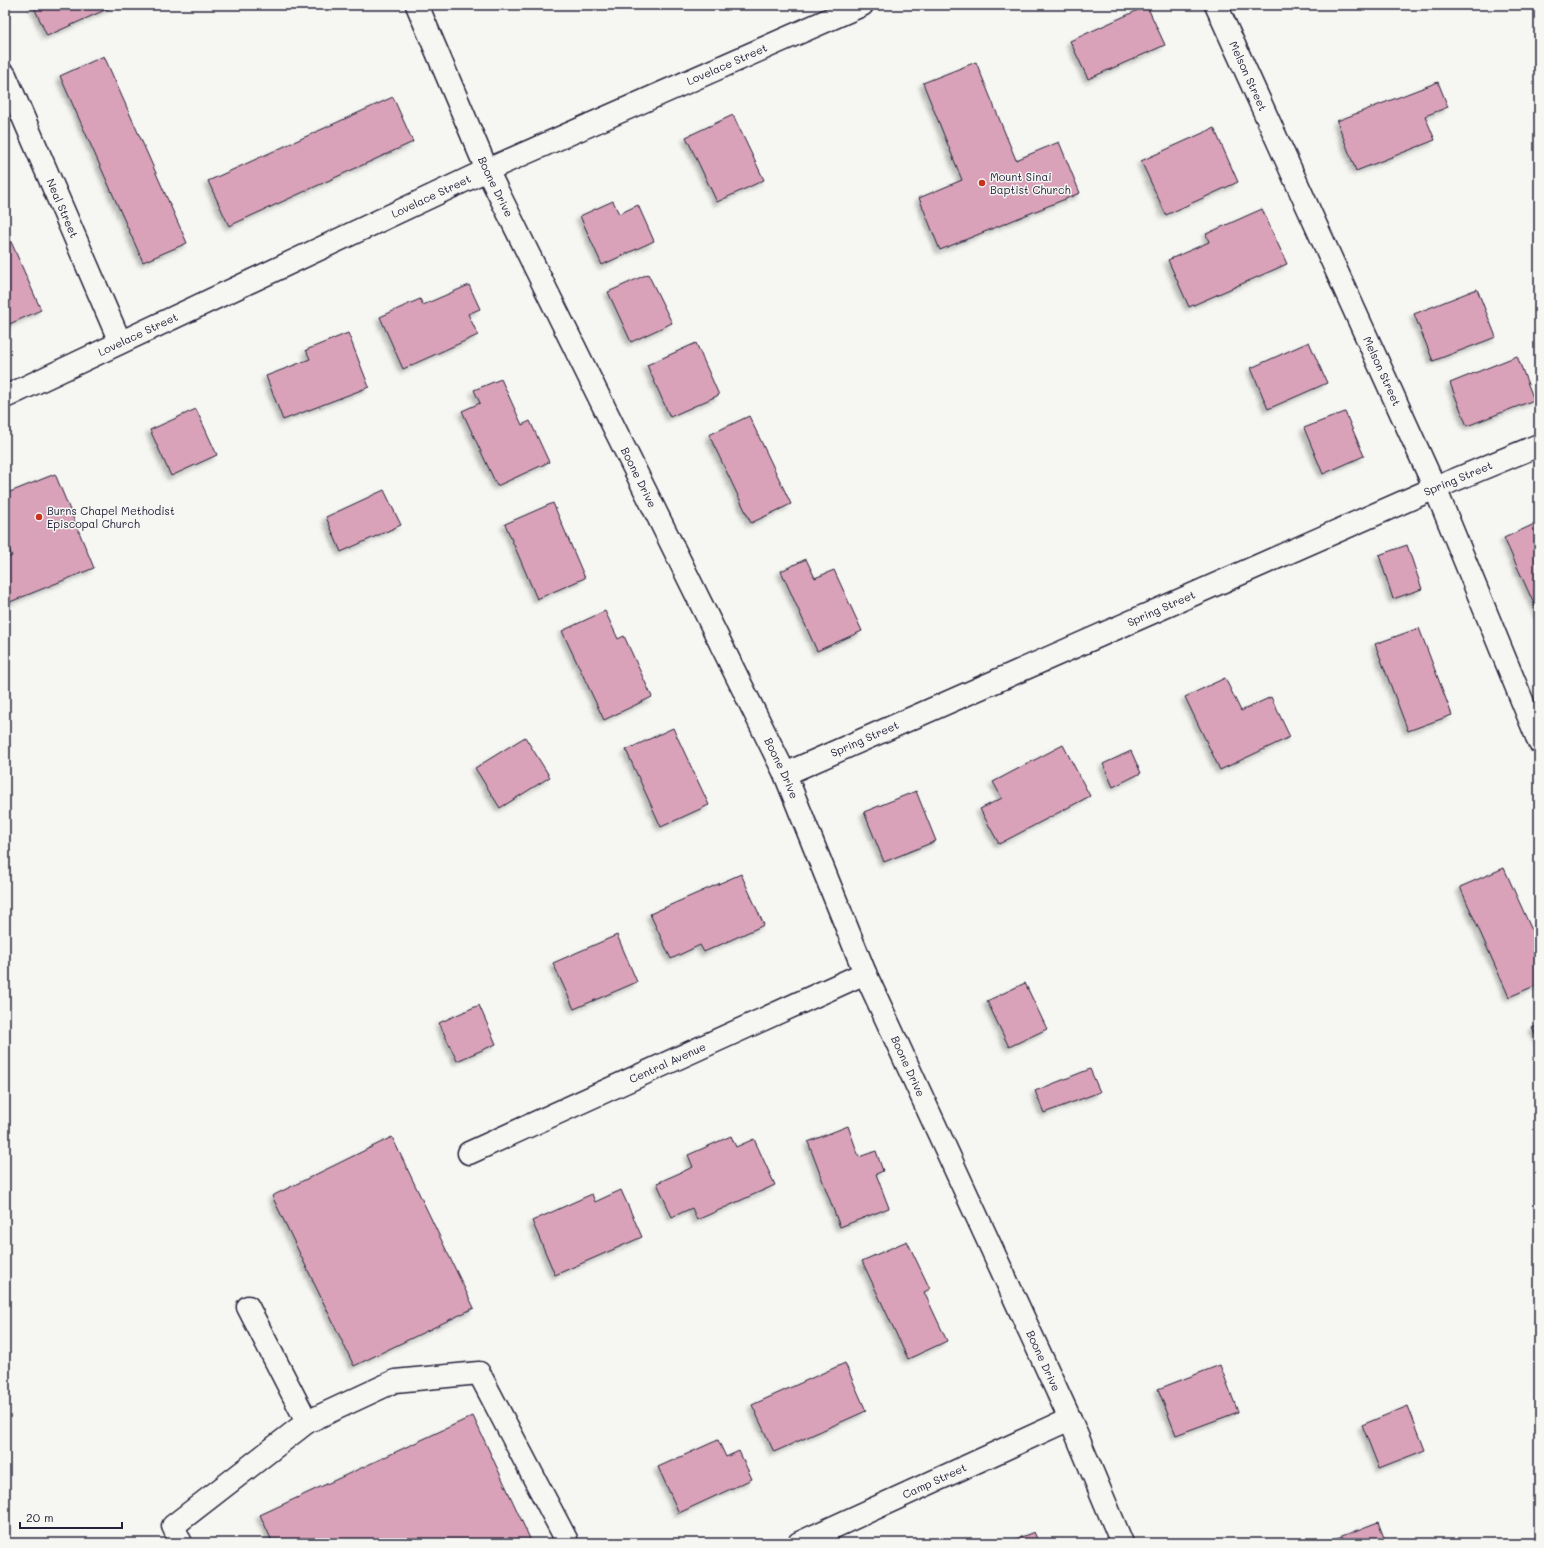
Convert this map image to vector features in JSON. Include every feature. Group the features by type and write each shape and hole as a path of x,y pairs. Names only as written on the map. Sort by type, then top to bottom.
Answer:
{"street":[{"name":"Boone Drive","path":"417,5 487,170 785,774 865,972 1070,1419 1122,1543"},
{"name":"Lovelace Street","path":"5,397 487,170 862,5"},
{"name":"Melson Street","path":"1216,5 1435,488 1539,742"},
{"name":"Neal Street","path":"5,75 120,342"},
{"name":"Spring Street","path":"785,774 1435,488 1539,445"},
{"name":"Central Avenue","path":"469,1153 865,972"},
{"path":"248,1307 307,1422"},
{"path":"181,1543 173,1526 307,1422 395,1381 479,1373 567,1543"},
{"name":"Camp Street","path":"799,1543 1070,1419"}],"building":[{"path":"33,5 116,5 47,36"},
{"path":"1147,6 1165,45 1088,79 1070,41"},
{"path":"104,56 187,243 143,262 60,76"},
{"path":"976,62 1016,160 1059,142 1080,193 940,250 919,198 962,180 923,83"},
{"path":"1438,82 1448,107 1425,116 1435,140 1356,171 1337,121"},
{"path":"393,97 413,142 229,226 208,181"},
{"path":"733,115 764,180 717,202 686,137"},
{"path":"1214,128 1238,182 1166,215 1141,161"},
{"path":"613,201 619,214 638,205 654,241 602,265 580,216"},
{"path":"1262,209 1287,264 1189,307 1168,260 1209,242 1206,234"},
{"path":"5,228 41,310 5,326"},
{"path":"648,274 672,323 631,342 608,292"},
{"path":"469,285 480,309 468,314 478,335 403,369 380,317 420,299 423,305"},
{"path":"1477,289 1496,337 1433,361 1414,314"},
{"path":"348,333 369,387 283,420 266,376 310,359 306,350"},
{"path":"1309,342 1327,383 1268,409 1251,368"},
{"path":"696,343 719,395 670,417 647,365"},
{"path":"1517,356 1534,400 1467,426 1450,383"},
{"path":"501,379 522,425 530,421 549,462 497,486 462,411 480,403 474,390"},
{"path":"196,409 217,455 171,476 150,430"},
{"path":"1345,412 1364,456 1323,474 1304,428"},
{"path":"749,416 791,504 751,523 709,435"},
{"name":"Burns Chapel Methodist Episcopal Church","path":"55,474 94,568 5,604 5,559 12,556 5,540 5,494"},
{"path":"384,490 401,525 341,552 326,517"},
{"path":"553,503 585,578 537,599 505,524"},
{"path":"1539,522 1539,615 1504,538"},
{"path":"1407,545 1422,589 1393,599 1379,555"},
{"path":"806,559 815,578 834,570 862,631 817,651 781,571"},
{"path":"605,611 618,639 624,636 652,697 604,720 562,631"},
{"path":"1419,628 1452,715 1408,731 1375,644"},
{"path":"1225,678 1241,711 1271,697 1290,737 1220,770 1185,697"},
{"path":"673,728 709,805 661,827 626,750"},
{"path":"525,737 550,777 500,808 475,768"},
{"path":"1063,745 1090,796 999,844 980,809 1002,798 993,782"},
{"path":"1131,751 1141,773 1113,787 1103,764"},
{"path":"916,791 936,841 884,862 864,812"},
{"path":"1504,868 1539,946 1539,984 1509,997 1460,887"},
{"path":"741,874 764,925 704,952 700,945 671,959 650,914"},
{"path":"617,935 637,982 574,1009 553,963"},
{"path":"1025,983 1047,1029 1009,1047 987,1001"},
{"path":"479,1005 496,1044 457,1061 439,1023"},
{"path":"1539,1025 1539,1042 1532,1028"},
{"path":"1090,1069 1100,1092 1044,1113 1035,1091"},
{"path":"848,1126 859,1157 876,1151 883,1171 876,1174 889,1208 840,1227 808,1142"},
{"path":"731,1136 736,1147 754,1139 775,1185 697,1220 692,1208 672,1217 657,1183 693,1167 688,1155"},
{"path":"392,1137 474,1308 354,1366 272,1196"},
{"path":"621,1190 642,1237 555,1275 532,1221 592,1194 595,1202"},
{"path":"907,1241 930,1289 924,1292 947,1341 908,1359 862,1261"},
{"path":"845,1363 866,1411 774,1452 752,1405"},
{"path":"1220,1365 1238,1412 1176,1435 1158,1389"},
{"path":"1408,1406 1425,1450 1379,1468 1362,1425"},
{"path":"473,1416 532,1543 273,1543 260,1515"},
{"path":"718,1440 726,1457 739,1451 752,1479 679,1513 658,1467"},
{"path":"1378,1522 1386,1543 1324,1543"},
{"path":"1034,1532 1039,1543 1006,1543"}],"place":[{"name":"Mount Sinai Baptist Church","path":"982,183"},
{"name":"Burns Chapel Methodist Episcopal Church","path":"39,517"}]}
